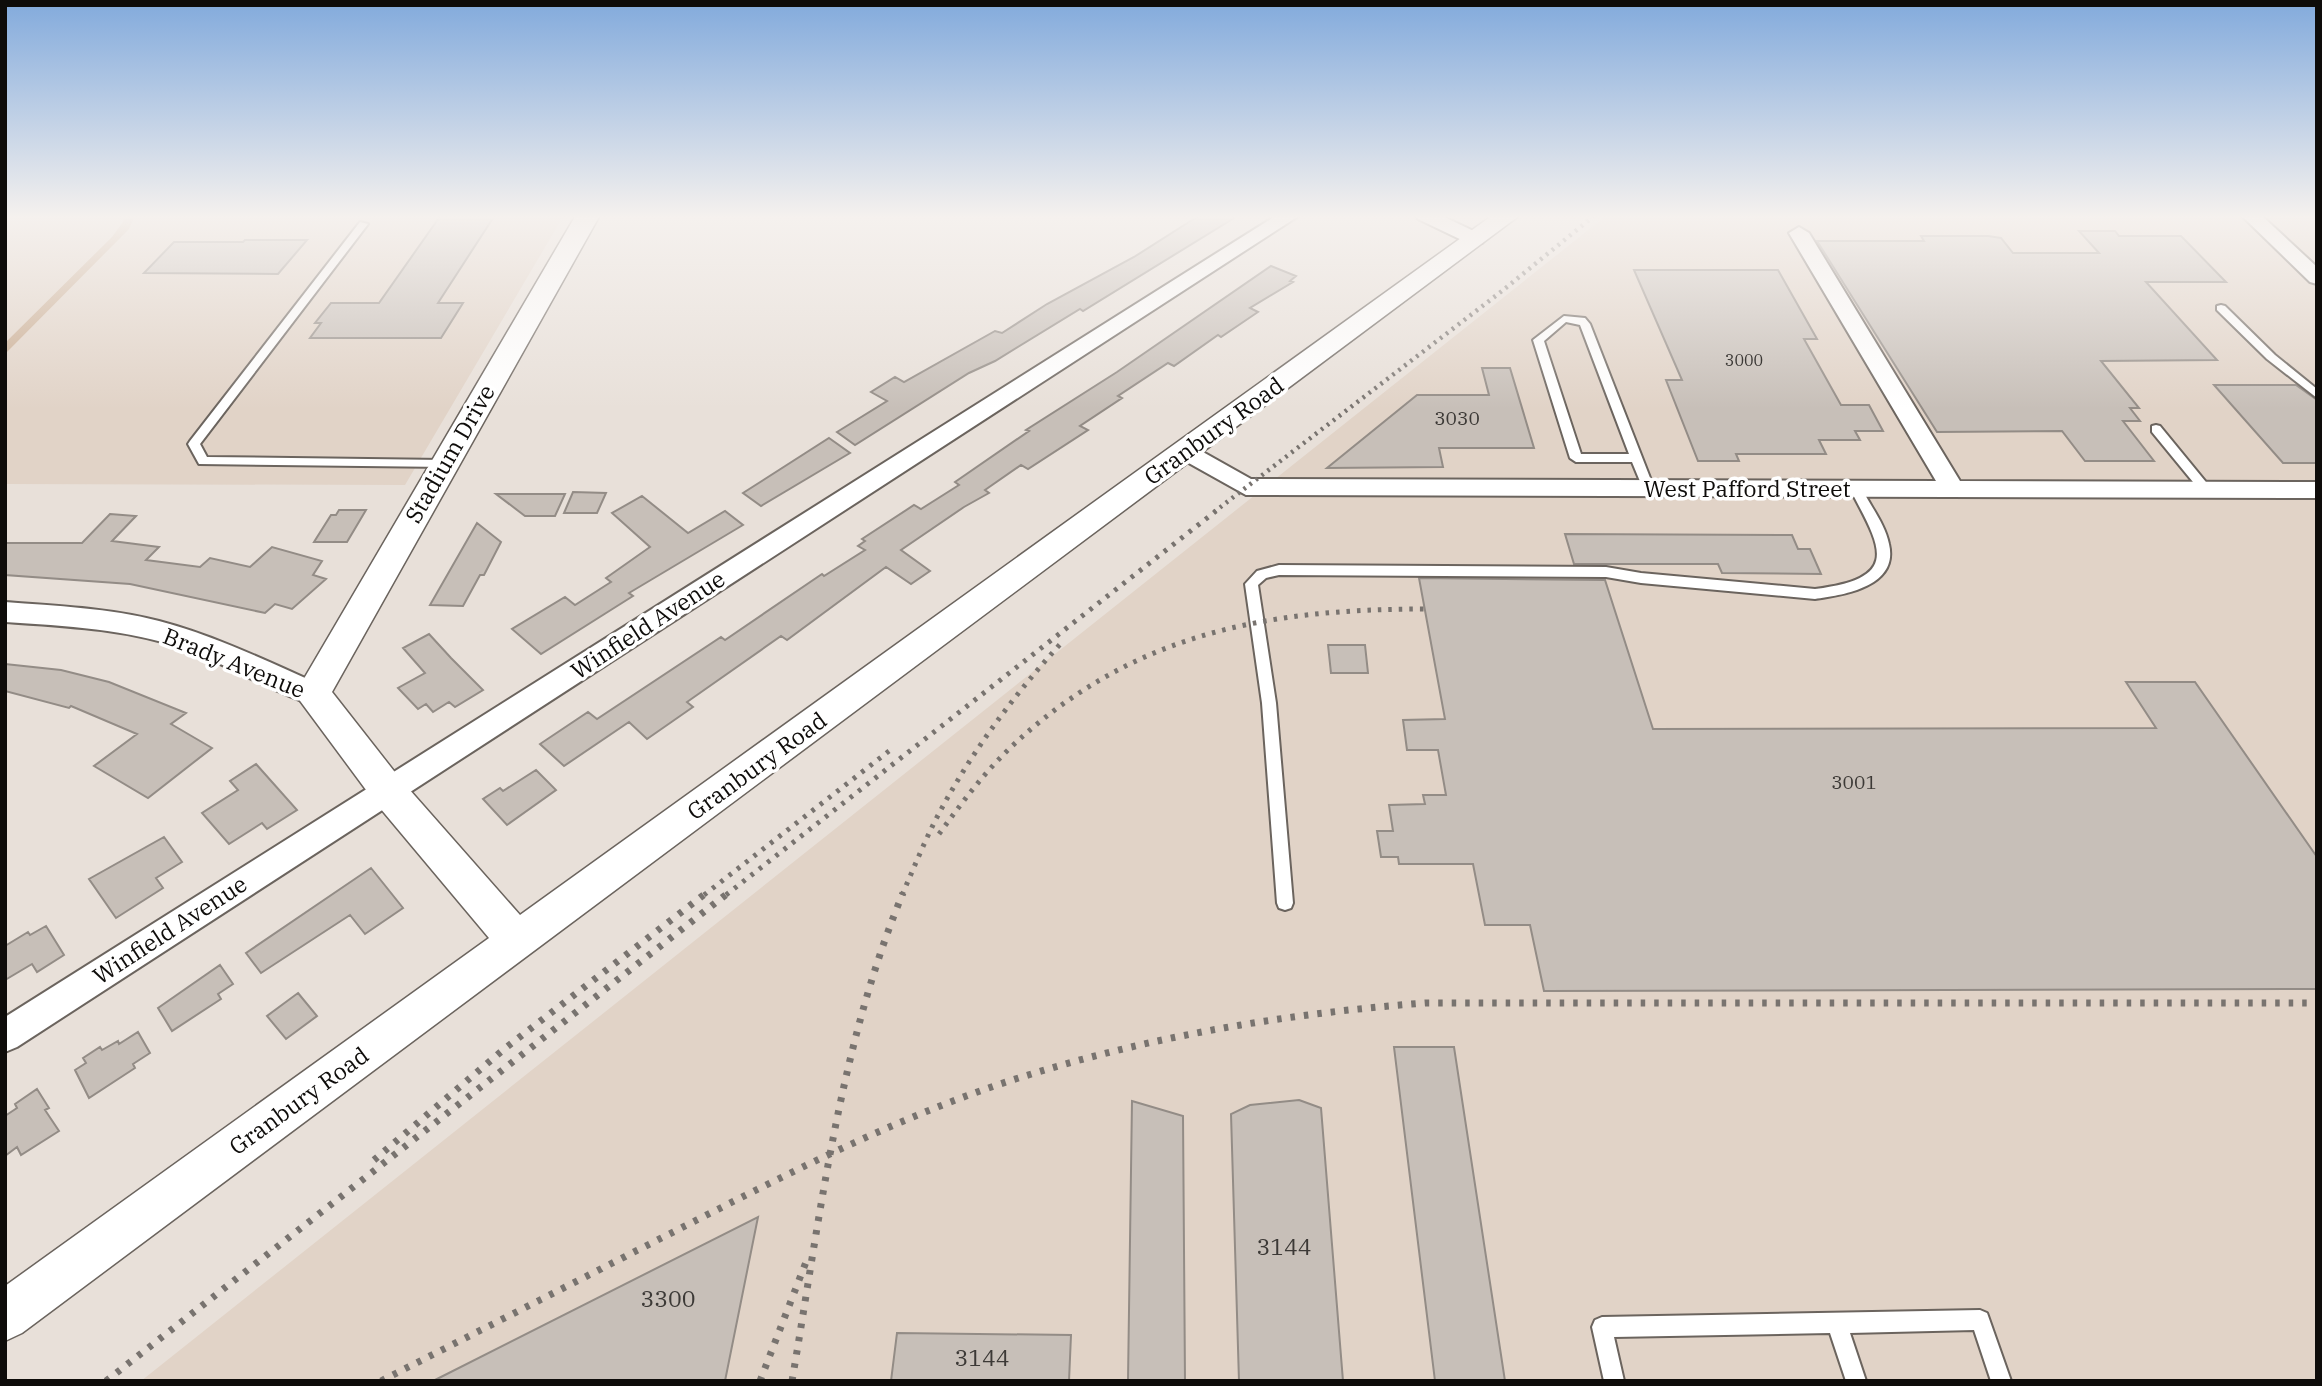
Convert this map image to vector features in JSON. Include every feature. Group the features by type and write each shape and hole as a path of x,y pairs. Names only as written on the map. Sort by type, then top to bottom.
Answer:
{"street":[{"name":"Stadium Drive","path":"313,694 551,280"},
{"name":"Winfield Avenue","path":"5,1036 1189,280"},
{"name":"Granbury Road","path":"5,1316 1420,280"},
{"path":"1827,280 1953,489"},
{"name":"West Pafford Street","path":"1186,452 1246,487 2317,490"},
{"name":"Brady Avenue","path":"5,612 106,620 159,631 200,644 313,694 388,791 517,941"}],"lane":[{"path":"320,280 194,444 203,461 444,464"},
{"path":"2221,308 2271,357 2317,395"},
{"path":"1637,458 1576,458 1538,340 1564,319 1581,320 1585,324 1637,458 1648,488"},
{"path":"2157,429 2206,489"},
{"path":"1285,904 1272,742 1259,621 1251,584 1262,574 1279,570 1606,572 1641,578 1815,594 1834,592 1853,588 1872,577 1884,562 1884,547 1856,489"},
{"path":"1614,1381 1602,1327 1980,1321 2001,1381"},
{"path":"1837,1323 1856,1381"}],"shaded area":[{"path":"5,280 526,280 405,485 5,484"},
{"path":"69,280 79,280 5,354 5,343"},
{"path":"1526,280 2317,280 2317,1381 141,1381"}],"building":[{"path":"395,280 453,280 438,303 463,303 441,338 310,338 321,323 315,323 331,303 379,303"},
{"path":"1092,280 1134,280 995,361 969,373 855,445 837,432 887,401 871,392 895,377 904,382 995,331 1002,333"},
{"path":"1251,280 1292,280 1293,282 1250,308 1258,312 1221,337 1218,335 1174,366 1168,363 1118,396 1122,398 1080,426 1088,430 1028,469 1021,465 985,490 989,493 901,550 930,571 911,584 886,567 787,640 781,636 687,702 693,707 647,739 629,722 564,766 540,744 588,712 597,719 721,637 725,640 822,574 824,576 865,550 858,546 865,541 862,539 914,505 921,509 959,485 955,482 1029,431 1026,430 1117,372"},
{"path":"1638,280 1783,280 1817,339 1804,339 1841,405 1869,405 1883,431 1855,431 1860,440 1819,440 1826,454 1736,454 1739,461 1698,461 1666,380 1682,380"},
{"path":"1841,280 2224,280 2226,282 2146,282 2217,360 2101,361 2139,408 2130,408 2140,421 2123,421 2154,461 2085,461 2062,431 1937,432"},
{"path":"1482,368 1510,368 1534,448 1439,448 1443,467 1327,468 1417,395 1489,395"},
{"path":"2214,385 2296,385 2317,400 2317,463 2283,463"},
{"path":"829,438 850,453 761,506 743,493"},
{"path":"573,492 606,493 597,513 564,513"},
{"path":"496,494 565,494 555,516 525,516"},
{"path":"642,496 688,533 725,511 743,525 629,593 633,596 541,654 512,629 565,597 575,605 611,582 606,578 650,547 612,513"},
{"path":"339,510 366,510 347,542 314,542 331,515 336,515"},
{"path":"110,514 136,516 112,541 159,547 146,560 200,567 210,558 250,567 272,547 322,561 313,575 326,579 292,609 275,604 265,613 130,584 5,575 5,543 82,543"},
{"path":"477,523 501,542 484,575 480,575 463,606 430,605"},
{"path":"1565,534 1792,535 1798,549 1810,549 1821,574 1722,573 1718,564 1574,564"},
{"path":"1419,578 1605,580 1653,729 2156,728 2126,682 2195,682 2317,857 2317,989 1544,991 1530,925 1485,925 1473,864 1399,864 1398,857 1381,857 1377,831 1393,831 1389,805 1425,804 1423,795 1446,795 1438,750 1407,750 1403,720 1445,719"},
{"path":"429,634 483,690 455,707 449,702 433,712 426,704 418,709 398,688 425,673 403,648"},
{"path":"1328,645 1365,645 1368,673 1331,673"},
{"path":"5,664 61,670 109,682 186,713 171,724 212,748 148,798 94,766 137,734 71,706 69,708 5,691"},
{"path":"256,764 297,810 267,829 262,823 229,844 202,813 238,790 230,781"},
{"path":"536,770 556,790 507,825 483,799 500,788 503,791"},
{"path":"164,837 182,862 156,878 163,888 116,918 89,879"},
{"path":"371,868 403,908 365,934 350,915 261,973 246,953"},
{"path":"46,926 64,955 37,972 32,964 5,980 5,946 28,932 30,935"},
{"path":"220,965 233,984 218,994 221,999 172,1031 158,1008"},
{"path":"298,993 317,1016 286,1039 267,1016"},
{"path":"138,1032 150,1053 133,1064 135,1068 89,1098 75,1070 86,1063 83,1058 100,1047 102,1050 118,1041 119,1044"},
{"path":"1394,1047 1454,1047 1505,1381 1435,1381"},
{"path":"37,1089 49,1108 45,1110 59,1131 21,1155 17,1147 5,1156 5,1116 17,1108 15,1104"},
{"path":"1299,1100 1321,1108 1343,1381 1239,1381 1231,1114 1250,1105"},
{"path":"1132,1101 1183,1116 1185,1381 1128,1381"},
{"path":"758,1217 725,1381 433,1381"},
{"path":"897,1333 1071,1335 1069,1381 891,1381"}],"railway":[{"path":"1214,512 1516,280"},
{"path":"726,895 1216,511"},
{"path":"939,834 1000,758 1056,709 1103,678 1152,654 1202,636 1255,623 1366,610 1425,609"},
{"path":"902,895 935,821 962,773 1009,705 1063,641"},
{"path":"704,895 889,751"},
{"path":"374,1160 503,1050 706,893"},
{"path":"106,1381 728,893"},
{"path":"830,1154 863,1011 881,951 903,893"},
{"path":"830,1154 959,1099 1105,1053 1263,1021 1371,1008 1425,1003 2317,1003"},
{"path":"381,1381 830,1154"},
{"path":"792,1381 830,1154"},
{"path":"760,1381 806,1262"}]}
